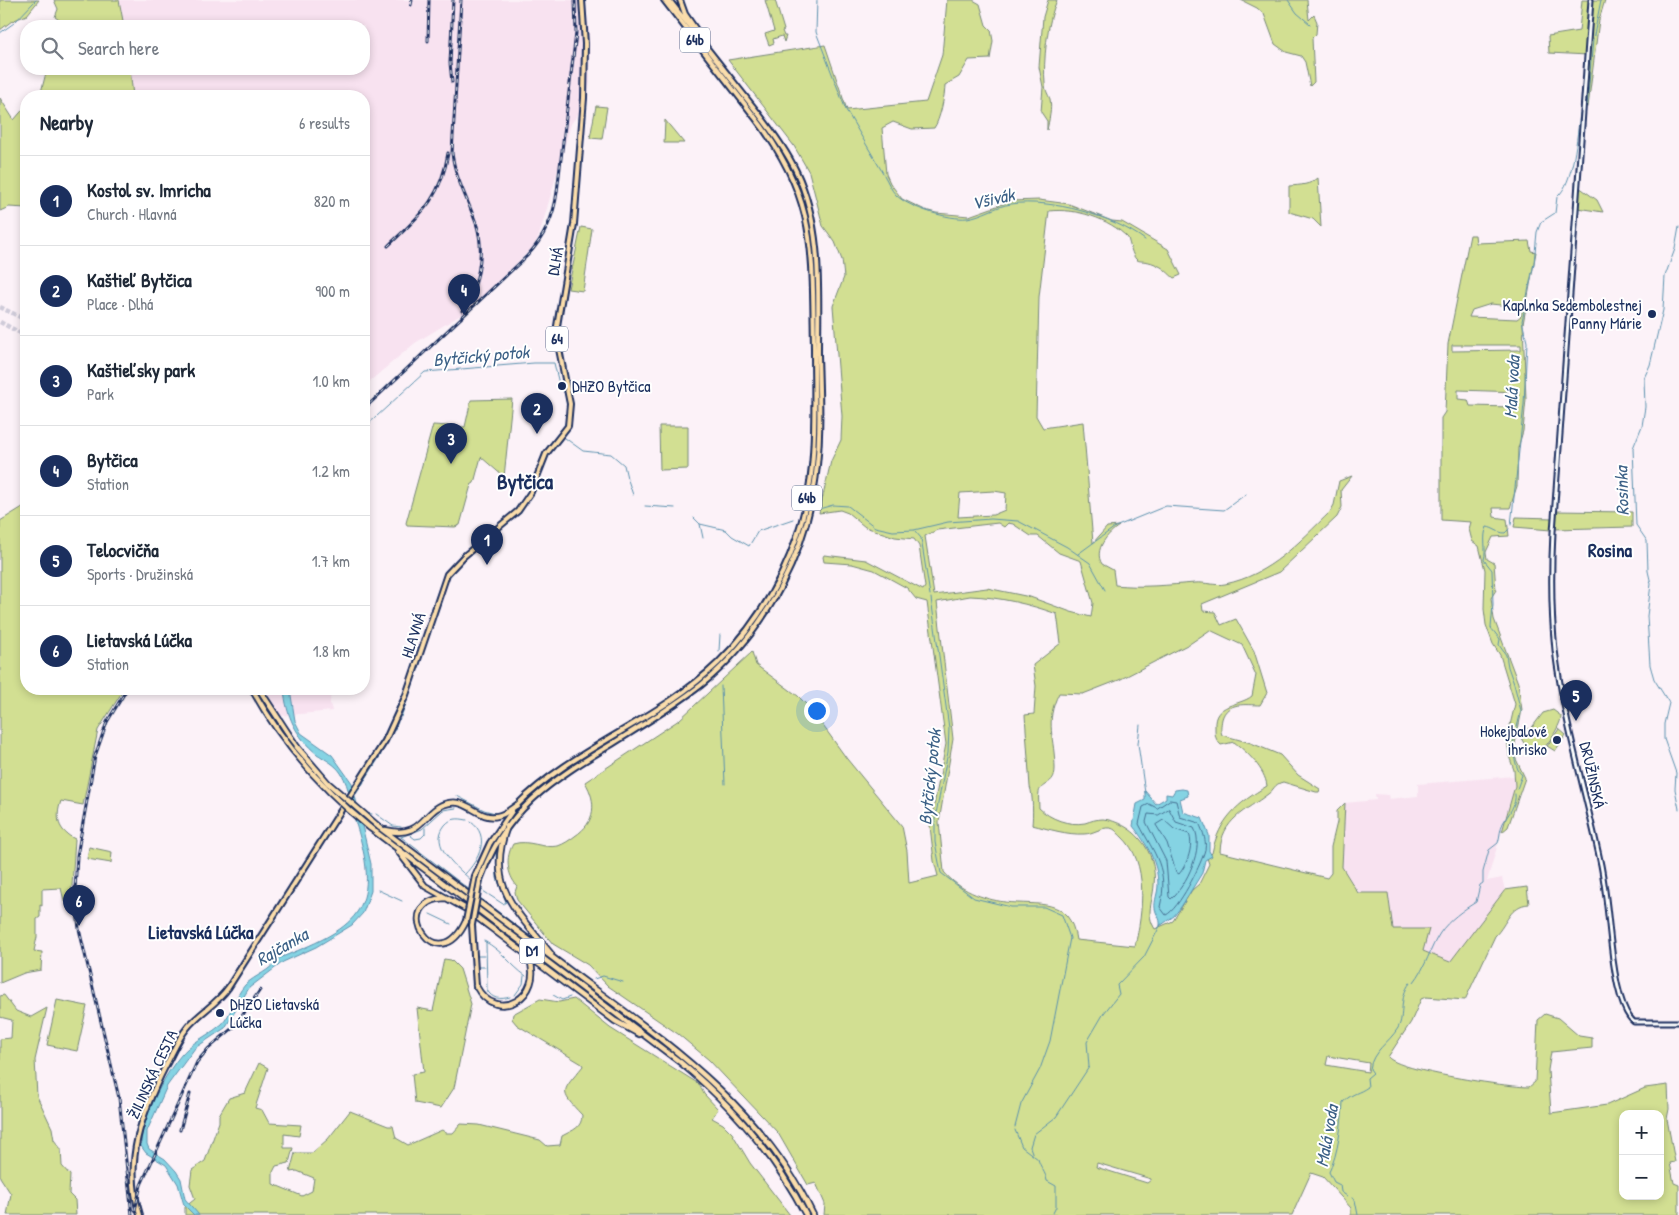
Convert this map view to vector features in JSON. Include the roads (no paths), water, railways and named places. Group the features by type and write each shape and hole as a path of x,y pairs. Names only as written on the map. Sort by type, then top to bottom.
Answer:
{"highway":[{"name":"D1","path":"256,695 273,724 303,764 334,797 557,961 695,1066 729,1097 770,1144 812,1213"},
{"name":"D1","path":"262,695 277,720 307,760 333,788 395,847 647,1038 715,1092 740,1118 774,1161 805,1214"},
{"path":"378,830 396,832 411,830 420,825 439,807 452,802 464,804 483,814 494,817 503,814 517,805"},
{"path":"507,826 498,854 503,887 525,924 557,961"},
{"path":"395,847 420,882 466,909 615,1021 647,1038"},
{"path":"446,898 430,900 422,907 418,919 423,935 435,943 447,943 458,937 466,921"},
{"path":"476,986 482,996 493,1004 515,1002 527,992 532,980 534,973 529,956"}],"main road":[{"name":"DLHÁ","path":"518,511 531,492 546,454 567,429 570,414 557,326 574,224 584,98 585,44 582,0"},
{"name":"64b","path":"476,986 472,925 480,880 494,846 507,826 524,805 550,783 676,704 722,666 749,636 767,610 785,578 799,545 811,503 818,453 816,244 810,208 796,170 780,142 664,0"},
{"name":"64b","path":"466,921 475,876 496,832 517,805 547,779 652,713 709,672 736,643 759,613 781,576 795,543 809,491 814,441 811,244 805,210 791,171 756,114 669,0"},
{"path":"680,0 684,14 712,54"},
{"name":"HLAVNÁ","path":"325,837 386,741 398,716 438,596 449,571 518,511"},
{"name":"ŽILINSKÁ CESTA","path":"140,1215 133,1183 133,1156 140,1127 161,1076 185,1030 219,999 228,988 325,837"}],"street":[{"name":"DRUŽINSKÁ","path":"1591,0 1553,532 1552,596 1558,667 1600,863 1615,970 1631,1019 1641,1023 1679,1022"}],"water":[{"path":"285,695 291,695 295,721 301,733 332,755 352,783 371,864 371,891 363,913 352,925 316,947 283,962 249,988 225,1028 195,1048 167,1086 147,1131 147,1144 149,1149 165,1159 176,1171 181,1179 185,1199 199,1215 194,1215 184,1205 178,1184 166,1165 146,1153 141,1146 142,1135 150,1108 164,1080 180,1056 188,1048 222,1024 245,985 271,967 277,959 304,948 344,926 356,913 364,898 366,878 364,854 346,784 339,770 317,754 303,740 293,725"},
{"path":"1175,790 1187,790 1188,796 1180,799 1183,812 1202,818 1209,835 1209,851 1212,856 1205,860 1202,873 1181,907 1174,916 1160,926 1155,908 1158,877 1154,861 1133,826 1137,804 1145,800 1145,791 1156,804 1166,798 1166,794 1172,795"}],"waterway":[{"path":"0,33 14,23 36,0"},
{"name":"Všivák","path":"817,0 816,32 846,110 883,173"},
{"path":"1288,0 1297,13 1310,24"},
{"name":"Malá voda","path":"1587,106 1593,40 1601,0"},
{"name":"Malá voda","path":"1511,525 1524,404 1527,342 1522,321 1534,263 1537,232 1541,222 1555,213 1557,197 1563,190 1571,170 1580,113"},
{"name":"Všivák","path":"884,175 894,193 902,200 920,209 940,215 967,218 1011,204 1027,203 1062,206 1099,216 1132,231 1145,240"},
{"name":"Rosinka","path":"1679,227 1675,249 1665,276 1663,310 1650,365 1644,378 1645,407 1642,426 1633,448 1636,525 1647,541 1648,571 1651,584 1647,616 1650,665 1654,679 1669,703 1664,724 1664,739 1676,773 1675,789 1679,809"},
{"name":"Bytčický potok","path":"370,422 425,372 534,363 554,363 559,384 565,394 568,411"},
{"name":"Bytčický potok","path":"564,428 567,415"},
{"name":"Bytčický potok","path":"565,438 583,451 611,454 624,465 627,478"},
{"name":"Bytčický potok","path":"628,480 633,495"},
{"name":"Bytčický potok","path":"1078,554 1115,527 1166,506 1224,510 1246,494"},
{"name":"Bytčický potok","path":"819,509 833,505 848,506 875,527 893,531 914,530 948,522 991,519 1018,521 1067,547 1090,563 1105,590"},
{"name":"Bytčický potok","path":"645,506 675,508"},
{"name":"Bytčický potok","path":"694,518 700,524 726,530 749,546 758,531 793,519"},
{"path":"700,524 703,538"},
{"name":"Malá voda","path":"1509,529 1503,533 1487,527 1484,560 1492,570 1493,604 1491,628 1500,639 1499,645 1506,655 1521,711 1513,743 1509,748 1522,775 1517,789"},
{"name":"Bytčický potok","path":"915,531 921,538 930,595"},
{"path":"447,579 452,571"},
{"name":"Bytčický potok","path":"931,598 949,728 948,752 935,819 935,842 941,873 974,898 1011,907 1044,907 1062,915 1070,938 1050,1041 1040,1069 1021,1104 1015,1127"},
{"path":"719,651 720,635"},
{"path":"409,695 426,642"},
{"path":"721,686 725,784"},
{"path":"401,717 408,698"},
{"path":"394,731 398,722"},
{"path":"1140,725 1138,744 1145,793"},
{"path":"383,750 393,733"},
{"path":"365,780 381,755"},
{"path":"356,794 364,782"},
{"name":"Malá voda","path":"1414,982 1444,928 1456,916 1476,902 1480,885 1483,883 1483,872 1489,850 1498,843 1502,825 1510,813 1515,794"},
{"path":"457,796 484,810 495,813"},
{"path":"401,837 422,829 443,810 456,808"},
{"path":"365,813 372,814"},
{"path":"376,814 393,826 401,827"},
{"path":"467,820 455,819 447,823 441,833 440,841 442,849 447,856 472,881"},
{"path":"465,874 475,862 482,841 477,828 471,822"},
{"path":"410,835 415,839 421,838 425,834 425,828"},
{"path":"401,837 475,894"},
{"path":"480,889 503,904 506,902 497,878 496,850"},
{"path":"378,890 402,901"},
{"path":"479,897 531,937"},
{"path":"430,914 451,924"},
{"path":"1033,1155 1030,1147 1034,1134 1056,1117 1089,1067 1087,1042 1104,1013 1119,994 1117,985 1144,957 1161,924"},
{"path":"484,941 496,949 526,976"},
{"path":"486,942 487,990 497,998 510,997"},
{"path":"477,956 484,956"},
{"path":"478,967 485,967"},
{"path":"515,995 523,984 524,976"},
{"path":"594,979 603,976 623,982"},
{"name":"Malá voda","path":"1347,1196 1341,1192 1340,1185 1334,1182 1329,1172 1337,1148 1343,1102 1350,1096 1368,1087 1367,1078 1373,1073 1370,1069 1371,1063 1377,1052 1398,1028 1404,995 1410,983"},
{"path":"553,995 562,1000 570,997"},
{"name":"Bytčický potok","path":"1015,1130 1022,1147 1038,1159 1047,1181 1056,1186 1056,1207 1052,1215"},
{"name":"Malá voda","path":"1352,1198 1355,1200 1358,1215"}],"tunnel":[{"path":"0,307 20,317"},
{"path":"0,322 20,333"}],"railway":[{"path":"411,5 412,0"},
{"path":"428,41 429,0"},
{"path":"452,82 450,63 453,0"},
{"path":"461,0 452,153 459,181 477,226 480,248 476,281 468,302 462,311"},
{"path":"370,403 527,256 543,234 551,218 557,192 576,33 575,0"},
{"path":"388,246 427,205 440,183 448,153"},
{"path":"123,695 107,722 95,756 77,856 75,890 79,929 119,1098 132,1215"},
{"path":"135,1210 141,1185 197,1062 208,1049 235,1026 260,990"},
{"path":"180,1130 190,1094"}],"place":[{"name":"Kaplnka Sedembolestnej Panny Márie","path":"1652,314"},
{"name":"Bytčica","path":"464,315"},
{"name":"DHZO Bytčica","path":"562,386"},
{"name":"Kaštieľ Bytčica","path":"537,434"},
{"name":"Kaštieľsky park","path":"451,464"},
{"name":"Kostol sv. Imricha","path":"487,565"},
{"name":"Telocvičňa","path":"1576,721"},
{"name":"Hokejbalové ihrisko","path":"1557,740"},
{"name":"Lietavská Lúčka","path":"79,926"},
{"name":"DHZO Lietavská Lúčka","path":"220,1013"}],"district":[{"name":"Bytčica","path":"525,482"},
{"name":"Rosina","path":"1610,550"},
{"name":"Lietavská Lúčka","path":"201,932"}],"water label":[{"name":"Rajčanka","path":"282,947"}]}
